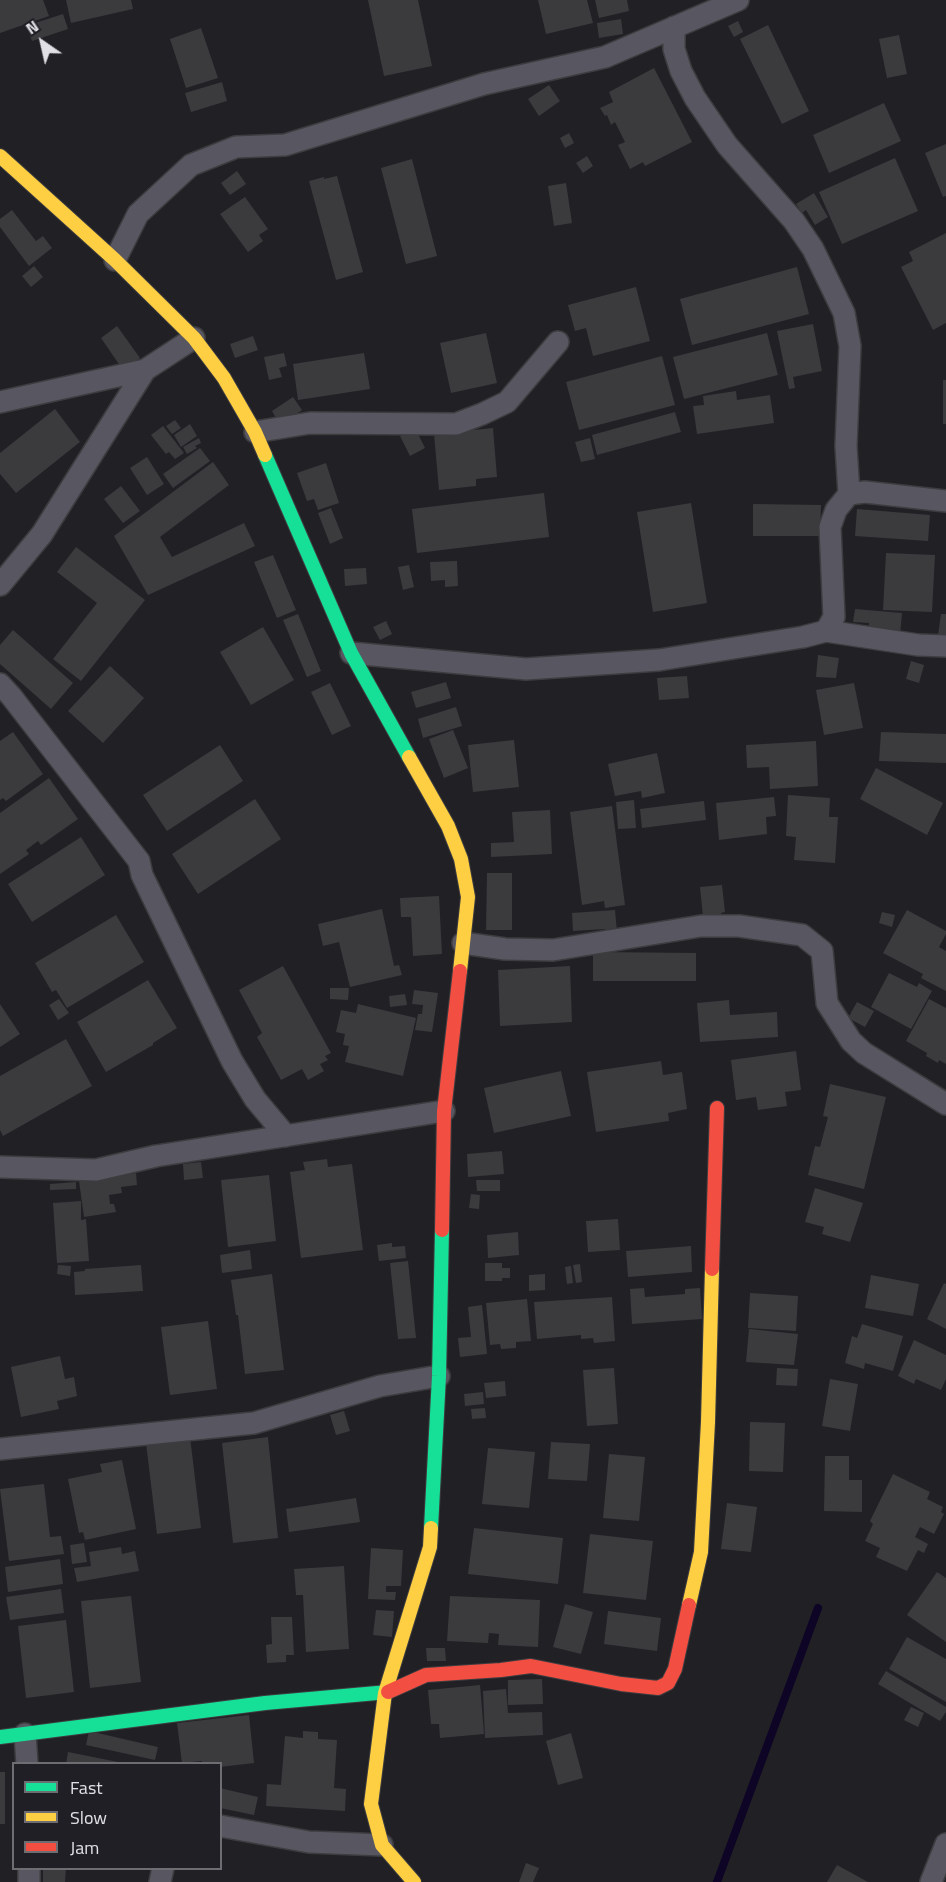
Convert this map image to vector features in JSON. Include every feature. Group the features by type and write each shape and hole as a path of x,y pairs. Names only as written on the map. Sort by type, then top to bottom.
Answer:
{"street":[{"path":"115,260 138,214 191,165 236,147 285,145 484,84 605,57 738,0"},
{"path":"674,27 674,49 681,71 695,98 727,146 794,220 813,249 844,313 850,346 846,446 849,494 836,510 830,526 834,618 826,631"},
{"path":"0,156 115,260 194,338 224,378 255,432 351,653 448,826 461,859 468,897 444,1111 439,1376 430,1547 385,1693 371,1804 382,1845 414,1882"},
{"path":"0,402 145,370 194,338"},
{"path":"255,432 310,423 456,424 507,402 558,342"},
{"path":"0,585 42,534 145,370"},
{"path":"849,494 865,492 946,501"},
{"path":"351,653 526,669 659,660 803,637 826,631 918,645 946,646"},
{"path":"0,684 139,861 142,875 232,1061 255,1099 286,1136"},
{"path":"463,943 505,949 553,950 701,926 739,926 802,935 822,951 827,1003 851,1041 864,1053 946,1104"},
{"path":"0,1737 265,1703 385,1693 426,1676 531,1666 621,1684 658,1688 668,1683 675,1669 702,1552 717,1108"},
{"path":"0,1167 96,1170 156,1156 444,1111"},
{"path":"0,1449 254,1423 380,1386 439,1376"},
{"path":"25,1734 27,1762"},
{"path":"222,1826 309,1842 382,1845"},
{"path":"931,1882 946,1844"}],"building":[{"path":"0,0 43,0 49,16 0,33"},
{"path":"66,0 131,0 133,9 71,23"},
{"path":"368,0 418,0 432,66 384,76"},
{"path":"538,0 587,0 593,23 546,34"},
{"path":"595,0 627,0 629,11 599,18"},
{"path":"63,14 68,29 32,41 26,26"},
{"path":"621,19 623,34 599,38 597,23"},
{"path":"738,21 743,32 734,37 728,26"},
{"path":"768,25 809,111 782,124 740,39"},
{"path":"201,28 218,78 186,88 170,39"},
{"path":"899,35 907,74 887,78 879,39"},
{"path":"654,68 692,142 645,166 643,162 630,169 618,145 625,142 615,122 611,125 607,115 605,116 600,108 613,102 609,92"},
{"path":"222,82 227,101 191,112 185,93"},
{"path":"549,85 560,101 539,116 528,99"},
{"path":"884,103 901,141 829,173 813,135"},
{"path":"569,133 574,143 565,148 560,138"},
{"path":"946,144 946,196 943,197 925,153"},
{"path":"587,156 593,166 583,173 576,163"},
{"path":"895,158 918,211 842,244 819,192"},
{"path":"412,159 437,256 406,264 381,168"},
{"path":"237,171 246,184 230,195 221,183"},
{"path":"337,176 363,272 336,280 309,181"},
{"path":"566,183 572,223 554,226 548,186"},
{"path":"814,193 828,217 815,225 806,210 802,213 796,204"},
{"path":"245,197 268,229 259,235 263,241 248,252 220,214"},
{"path":"12,210 36,241 43,236 52,248 29,266 0,227 0,219"},
{"path":"946,233 946,323 933,330 901,267 913,261 909,252"},
{"path":"34,266 43,277 31,287 22,276"},
{"path":"797,267 809,314 692,345 680,299"},
{"path":"636,287 650,341 593,356 586,328 575,331 568,305"},
{"path":"813,324 822,371 793,377 795,388 789,389 777,331"},
{"path":"117,326 140,358 123,370 101,338"},
{"path":"486,333 497,383 451,393 440,343"},
{"path":"767,333 778,375 684,399 673,357"},
{"path":"253,336 258,350 235,358 230,344"},
{"path":"284,353 287,366 279,368 282,377 269,380 264,357"},
{"path":"364,353 370,389 298,400 293,364"},
{"path":"662,356 675,405 579,430 566,382"},
{"path":"943,380 946,380 946,424 943,424"},
{"path":"736,391 737,400 770,395 774,423 697,434 693,406 704,405 703,396"},
{"path":"293,397 302,410 280,425 272,411"},
{"path":"55,409 80,442 16,493 0,474 0,453"},
{"path":"675,412 681,432 597,455 592,435"},
{"path":"175,420 181,428 172,434 166,426"},
{"path":"190,424 197,436 181,447 174,435"},
{"path":"163,426 184,453 175,459 169,452 166,454 151,435"},
{"path":"415,428 425,448 410,456 400,436"},
{"path":"493,428 497,477 476,479 476,486 439,490 434,434"},
{"path":"199,438 201,443 187,454 183,447"},
{"path":"590,438 595,459 581,462 575,442"},
{"path":"200,448 210,461 173,488 163,474"},
{"path":"147,457 164,484 147,495 130,468"},
{"path":"213,462 229,485 160,537 172,557 244,523 255,546 148,595 114,536"},
{"path":"326,463 339,503 318,510 314,499 307,501 297,473"},
{"path":"121,486 140,511 123,523 104,499"},
{"path":"544,493 549,537 417,553 412,509"},
{"path":"691,503 707,603 653,612 637,512"},
{"path":"753,504 821,505 820,536 753,536"},
{"path":"331,508 343,538 330,544 318,513"},
{"path":"857,509 930,515 928,541 855,536"},
{"path":"76,547 145,600 81,681 53,659 97,603 57,572"},
{"path":"886,553 935,555 932,612 883,610"},
{"path":"273,555 296,610 277,618 254,562"},
{"path":"457,561 458,586 445,587 445,580 431,581 430,562"},
{"path":"409,565 414,587 403,590 398,567"},
{"path":"366,568 367,584 345,586 344,569"},
{"path":"855,609 902,613 900,635 868,633 869,623 853,622"},
{"path":"298,614 321,671 307,677 283,620"},
{"path":"941,614 946,614 946,636 938,635"},
{"path":"386,621 392,634 380,640 373,627"},
{"path":"263,627 294,680 251,705 220,652"},
{"path":"13,630 73,683 51,709 0,664 0,645"},
{"path":"818,655 839,658 836,678 816,677"},
{"path":"911,661 924,665 919,683 906,679"},
{"path":"110,666 144,698 103,743 68,711"},
{"path":"687,676 689,698 659,700 657,678"},
{"path":"446,682 451,698 416,708 411,692"},
{"path":"330,683 351,726 332,735 311,692"},
{"path":"854,683 863,728 824,735 816,690"},
{"path":"456,707 462,726 423,738 418,719"},
{"path":"453,730 468,768 444,778 429,739"},
{"path":"13,732 43,774 6,801 3,798 0,800 0,741"},
{"path":"881,732 946,734 946,763 879,761"},
{"path":"514,740 519,787 473,792 468,745"},
{"path":"816,741 818,786 770,789 769,767 747,768 746,745"},
{"path":"220,745 243,781 167,831 143,795"},
{"path":"657,753 665,793 642,798 641,791 615,796 608,764"},
{"path":"876,768 943,803 927,835 860,799"},
{"path":"49,778 78,819 41,845 38,841 26,850 29,854 0,874 0,813"},
{"path":"788,795 830,798 829,817 838,817 835,863 794,860 796,837 786,836"},
{"path":"774,797 776,816 766,817 767,834 719,840 716,803"},
{"path":"255,799 281,839 198,894 172,854"},
{"path":"634,800 636,828 618,829 616,802"},
{"path":"704,801 706,820 642,828 640,809"},
{"path":"612,806 625,905 605,908 604,901 582,905 570,812"},
{"path":"550,810 552,854 491,857 491,843 514,842 512,812"},
{"path":"81,837 105,875 32,922 8,884"},
{"path":"487,873 512,873 512,930 486,930"},
{"path":"722,885 725,912 721,913 721,919 703,917 700,887"},
{"path":"439,896 442,954 413,956 411,917 401,917 400,898"},
{"path":"382,909 394,966 399,965 402,975 350,987 339,942 323,946 318,924"},
{"path":"615,910 617,932 606,932 605,929 573,931 572,913"},
{"path":"907,910 946,931 939,947 946,951 946,991 921,978 923,974 883,953"},
{"path":"882,912 895,915 892,927 879,923"},
{"path":"116,915 144,962 67,1008 56,990 52,992 35,963"},
{"path":"593,952 696,953 696,981 593,981"},
{"path":"283,966 331,1053 325,1056 328,1060 320,1064 324,1071 308,1080 302,1069 281,1080 257,1037 262,1033 239,990"},
{"path":"570,966 572,1022 500,1026 498,970"},
{"path":"889,973 917,987 919,983 932,991 911,1029 871,1007"},
{"path":"148,980 177,1028 153,1045 106,1072 77,1022"},
{"path":"330,988 349,988 348,1000 330,999"},
{"path":"414,990 438,993 432,1032 415,1030 418,1014 422,1014 423,1005 412,1004"},
{"path":"405,994 407,1005 390,1007 389,996"},
{"path":"59,999 69,1013 58,1020 49,1005"},
{"path":"929,999 946,1008 946,1064 939,1060 938,1063 926,1056 927,1053 906,1041"},
{"path":"729,1000 730,1015 777,1012 778,1037 700,1042 697,1003"},
{"path":"857,1002 874,1011 865,1027 848,1018"},
{"path":"0,1004 20,1034 0,1047"},
{"path":"358,1004 416,1018 403,1076 345,1062 349,1046 343,1045 345,1034 336,1032 341,1010 356,1013"},
{"path":"66,1039 92,1086 3,1136 0,1130 0,1076"},
{"path":"796,1051 801,1090 785,1092 787,1106 758,1110 756,1097 736,1100 731,1060"},
{"path":"661,1061 663,1075 682,1072 687,1109 668,1113 669,1121 596,1132 587,1072"},
{"path":"561,1071 571,1116 494,1133 484,1088"},
{"path":"830,1084 886,1097 864,1189 808,1175 815,1146 820,1147 828,1117 823,1116"},
{"path":"502,1151 504,1174 468,1177 467,1154"},
{"path":"327,1159 328,1167 352,1164 363,1250 301,1258 290,1172 305,1170 303,1162"},
{"path":"201,1162 203,1178 184,1180 183,1164"},
{"path":"136,1173 137,1185 121,1187 122,1193 109,1195 110,1204 114,1204 116,1212 84,1217 79,1181"},
{"path":"269,1175 276,1241 228,1247 221,1180"},
{"path":"476,1180 500,1180 500,1191 477,1191"},
{"path":"76,1182 76,1189 50,1190 50,1184"},
{"path":"815,1188 863,1203 850,1242 822,1234 824,1227 805,1222"},
{"path":"471,1194 480,1195 479,1209 469,1208"},
{"path":"81,1201 81,1220 86,1219 89,1261 57,1263 53,1203"},
{"path":"618,1219 620,1250 588,1252 586,1221"},
{"path":"518,1232 519,1255 488,1258 487,1235"},
{"path":"392,1243 392,1247 405,1246 406,1258 379,1261 377,1245"},
{"path":"691,1246 692,1272 628,1277 626,1251"},
{"path":"250,1250 252,1269 222,1273 220,1255"},
{"path":"408,1261 416,1338 398,1339 390,1263"},
{"path":"485,1263 502,1263 502,1268 510,1268 510,1278 502,1278 502,1281 485,1281"},
{"path":"580,1264 582,1282 576,1283 573,1265"},
{"path":"58,1265 71,1266 70,1276 57,1274"},
{"path":"141,1265 143,1291 75,1295 74,1272 85,1271 85,1269"},
{"path":"571,1266 573,1283 567,1284 565,1267"},
{"path":"272,1274 284,1370 245,1374 231,1280"},
{"path":"545,1274 545,1290 529,1291 529,1275"},
{"path":"871,1275 919,1284 913,1316 865,1308"},
{"path":"944,1283 946,1284 946,1329 927,1319"},
{"path":"644,1288 645,1297 685,1294 685,1289 700,1288 702,1319 632,1324 630,1289"},
{"path":"750,1293 798,1296 796,1331 748,1328"},
{"path":"612,1297 615,1341 594,1343 593,1338 581,1339 581,1335 537,1339 534,1302"},
{"path":"527,1299 531,1341 516,1342 516,1348 501,1349 500,1344 490,1345 486,1303"},
{"path":"482,1305 487,1354 460,1357 458,1338 471,1337 468,1307"},
{"path":"208,1321 217,1389 170,1395 161,1327"},
{"path":"862,1324 903,1336 893,1371 865,1363 864,1369 845,1363 852,1336 857,1338"},
{"path":"749,1329 798,1334 794,1365 746,1362"},
{"path":"914,1340 946,1355 946,1379 941,1390 916,1379 914,1384 898,1376"},
{"path":"60,1356 65,1379 74,1377 77,1396 57,1401 59,1409 21,1417 11,1367"},
{"path":"614,1368 618,1424 587,1426 583,1370"},
{"path":"777,1368 798,1369 797,1386 776,1385"},
{"path":"830,1379 858,1384 850,1431 822,1426"},
{"path":"505,1381 506,1396 486,1398 484,1383"},
{"path":"483,1392 484,1404 465,1406 464,1394"},
{"path":"485,1408 486,1418 472,1419 471,1409"},
{"path":"344,1411 350,1431 336,1435 330,1415"},
{"path":"750,1422 785,1423 783,1472 749,1471"},
{"path":"190,1437 201,1528 157,1534 146,1443"},
{"path":"268,1437 278,1538 233,1543 222,1443"},
{"path":"551,1442 590,1444 587,1481 548,1479"},
{"path":"488,1448 535,1452 529,1508 482,1504"},
{"path":"609,1454 645,1457 639,1521 603,1518"},
{"path":"825,1456 849,1456 849,1480 862,1480 862,1512 824,1511"},
{"path":"122,1460 136,1529 85,1540 83,1532 79,1533 68,1479 102,1472 100,1464"},
{"path":"893,1474 930,1492 927,1499 943,1507 941,1512 944,1514 934,1534 920,1527 915,1537 928,1544 924,1553 918,1550 907,1571 876,1557 880,1548 865,1541 873,1524 870,1521"},
{"path":"44,1484 50,1537 61,1536 64,1554 9,1561 0,1489"},
{"path":"356,1498 360,1522 289,1532 286,1509"},
{"path":"727,1503 757,1507 751,1552 721,1549"},
{"path":"474,1528 563,1538 558,1584 468,1574"},
{"path":"590,1534 653,1541 646,1600 583,1593"},
{"path":"84,1543 87,1562 72,1564 70,1545"},
{"path":"121,1547 122,1554 135,1551 139,1571 77,1582 74,1568 91,1566 89,1552"},
{"path":"371,1548 403,1550 401,1586 386,1586 386,1592 396,1592 395,1600 368,1599"},
{"path":"60,1559 63,1584 8,1592 5,1567"},
{"path":"344,1566 349,1649 306,1652 303,1595 296,1595 294,1569"},
{"path":"937,1572 946,1578 946,1642 907,1615"},
{"path":"61,1589 64,1613 10,1620 6,1597"},
{"path":"131,1596 141,1682 90,1688 81,1601"},
{"path":"450,1596 540,1600 538,1647 498,1645 499,1634 489,1633 488,1643 447,1641"},
{"path":"565,1604 593,1612 581,1654 553,1647"},
{"path":"376,1610 394,1611 392,1637 373,1635"},
{"path":"608,1611 661,1618 657,1651 604,1644"},
{"path":"271,1617 292,1617 294,1655 286,1655 286,1662 267,1663 266,1645 272,1644"},
{"path":"66,1620 74,1692 26,1698 18,1626"},
{"path":"907,1637 946,1659 946,1702 889,1669"},
{"path":"426,1648 445,1648 446,1661 427,1661"},
{"path":"886,1671 946,1707 946,1712 940,1721 878,1684"},
{"path":"542,1679 543,1704 508,1705 508,1680"},
{"path":"480,1685 484,1734 440,1738 439,1724 431,1724 428,1690"},
{"path":"506,1689 508,1713 542,1712 543,1735 485,1738 483,1691"},
{"path":"911,1707 924,1713 918,1727 904,1720"},
{"path":"249,1715 254,1763 222,1767 222,1762 182,1762 177,1723"},
{"path":"89,1731 158,1747 155,1760 86,1745"},
{"path":"303,1731 318,1732 318,1739 337,1740 334,1788 346,1789 345,1811 266,1806 267,1784 281,1785 285,1736 303,1738"},
{"path":"571,1733 583,1778 558,1785 546,1741"},
{"path":"68,1752 118,1762 66,1762"},
{"path":"0,1772 5,1772 5,1824 0,1824"},
{"path":"222,1788 258,1797 254,1815 222,1808"},
{"path":"526,1863 539,1868 533,1882 519,1882"},
{"path":"837,1865 868,1882 827,1882"},
{"path":"43,1870 66,1870 65,1882 43,1882"}],"waterway":[{"path":"717,1882 818,1608"}],"traffic: fast":[{"path":"265,455 351,653 409,757"},
{"path":"431,1528 439,1376 442,1230"},
{"path":"0,1737 265,1703 388,1692"}],"traffic: slow":[{"path":"0,156 115,260 194,338 224,378 255,432 265,455"},
{"path":"409,757 448,826 461,859 468,897 460,971"},
{"path":"689,1605 701,1552 708,1422 712,1269"},
{"path":"414,1882 382,1845 371,1804 385,1693 430,1547 431,1528"}],"traffic: jam":[{"path":"442,1230 444,1111 460,971"},
{"path":"712,1269 717,1108"},
{"path":"388,1692 426,1675 531,1666 621,1684 658,1688 668,1683 675,1669 689,1605"}]}
